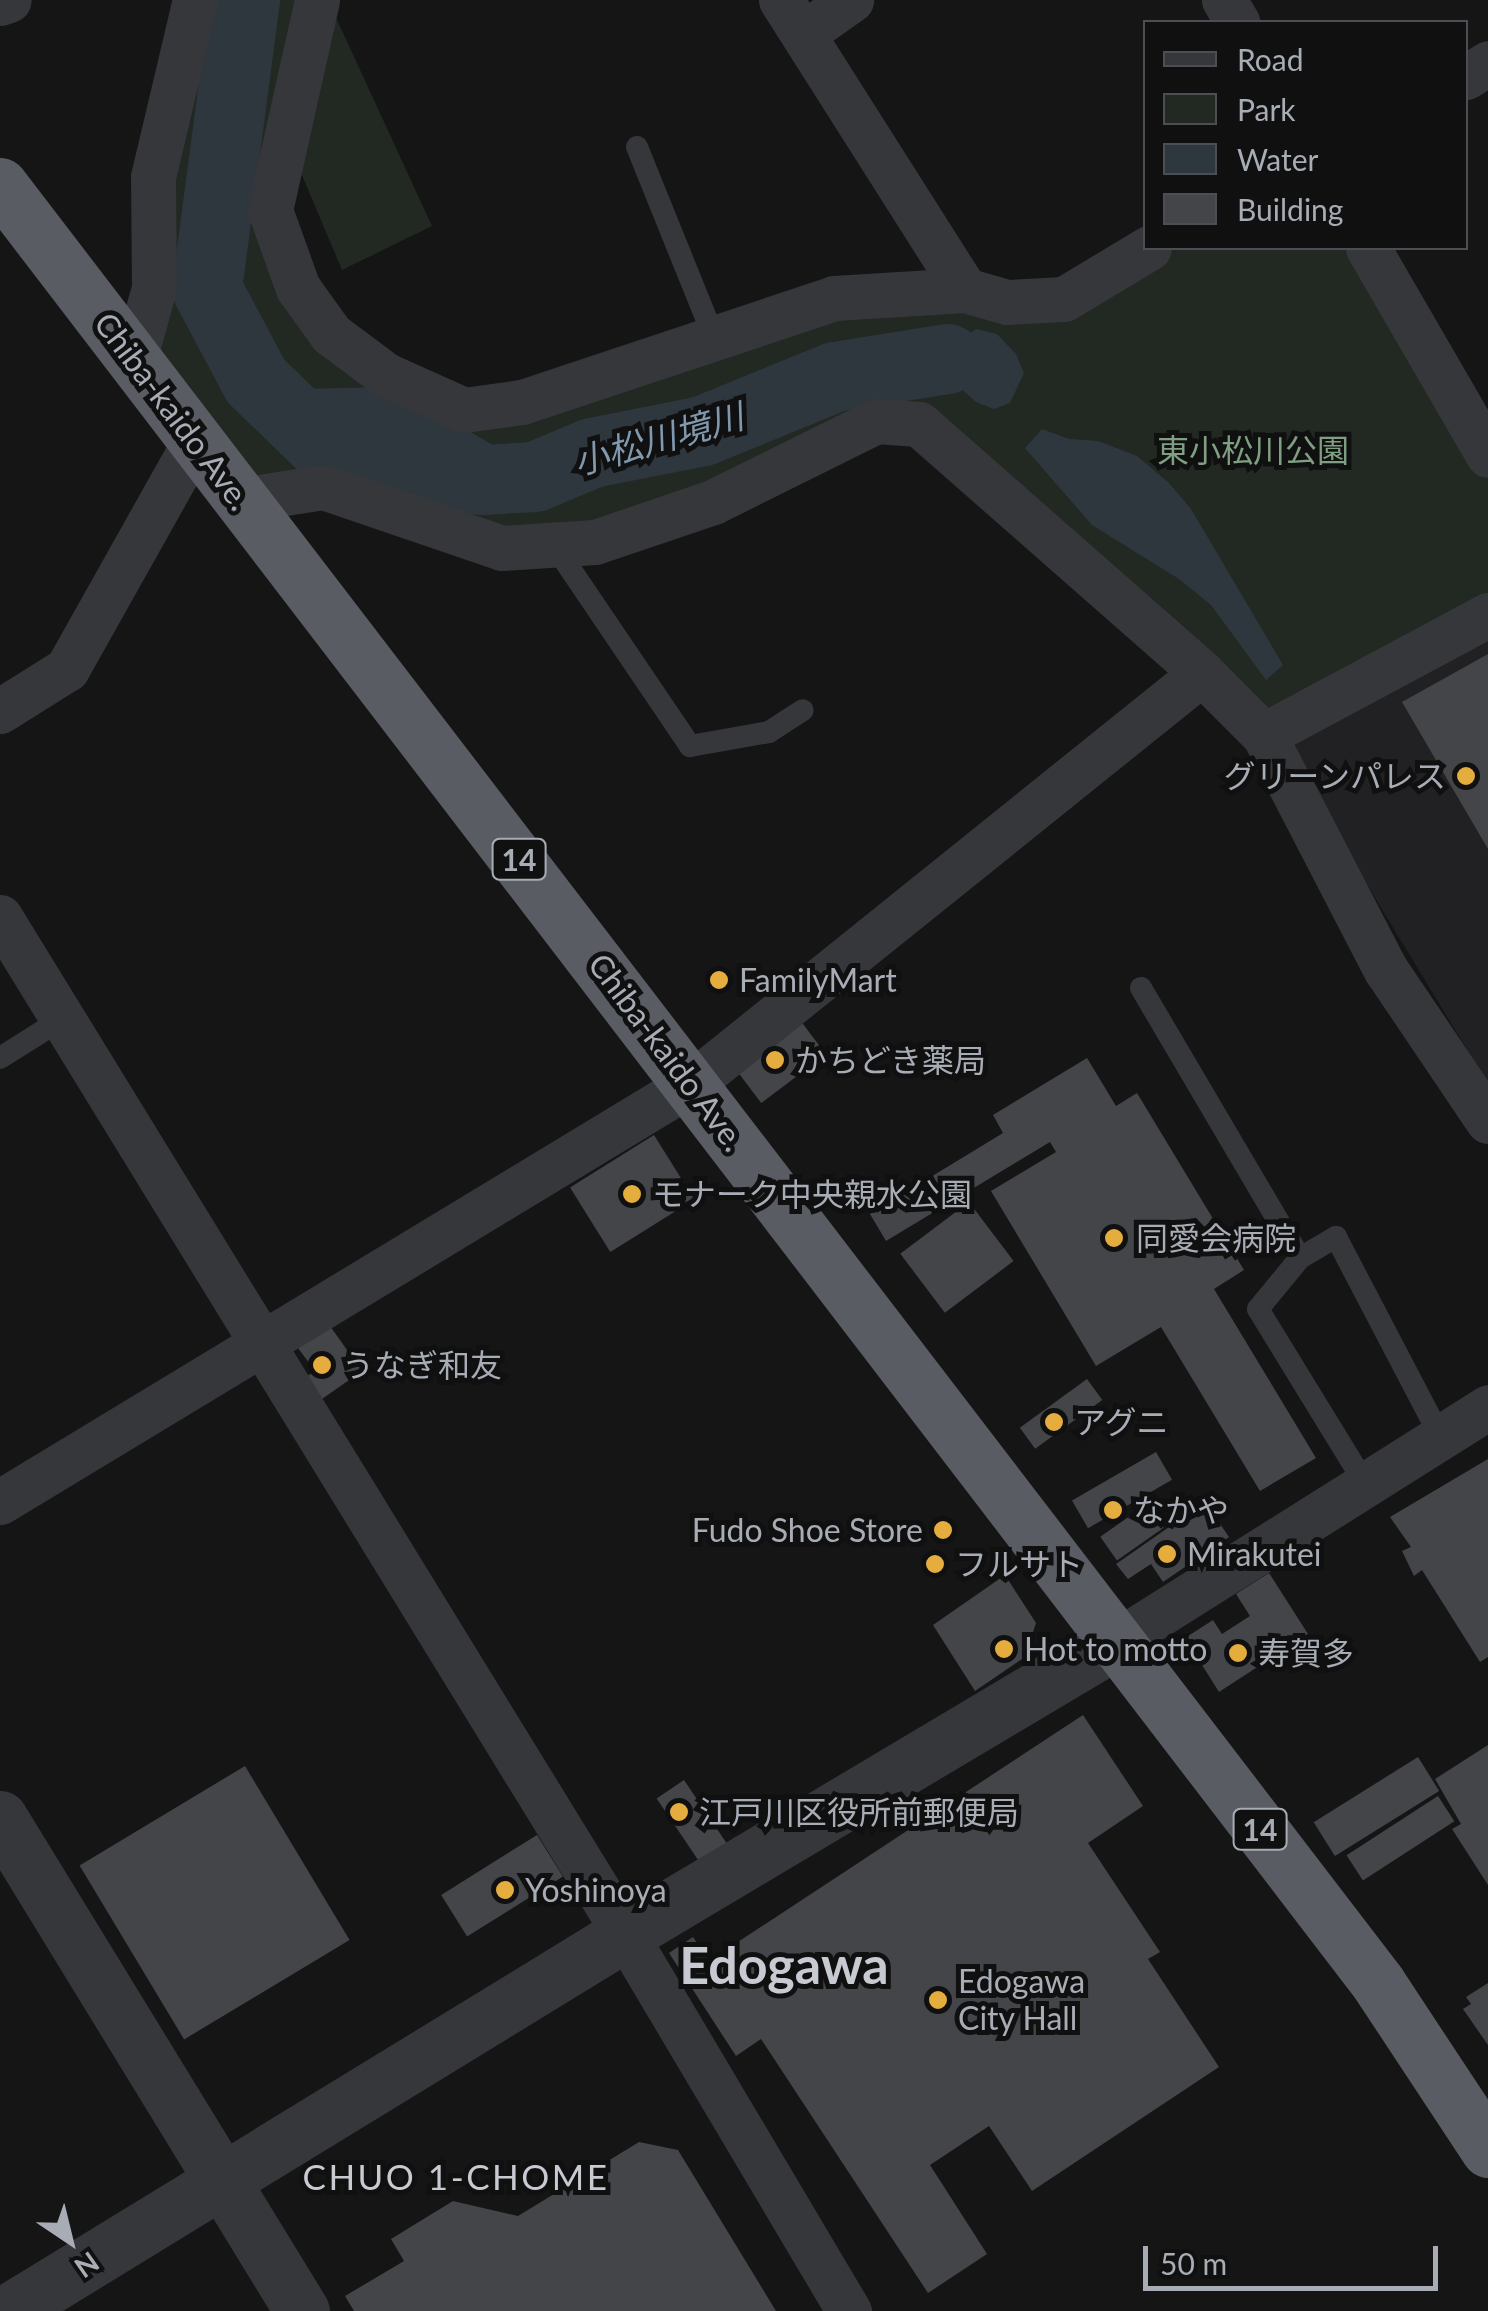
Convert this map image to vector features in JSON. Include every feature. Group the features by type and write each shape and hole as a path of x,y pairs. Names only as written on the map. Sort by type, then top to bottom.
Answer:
{"highway":[{"name":"Chiba-kaido Ave.","path":"0,185 692,1083 1404,2017 1488,2150"},
{"name":"Chiba-kaido Ave.","path":"1404,2017 1488,2103"}],"street":[{"path":"0,3 9,0"},
{"path":"134,360 154,288 154,177 195,0"},
{"path":"316,0 270,210 298,288 330,334 386,375 464,410 522,402 834,298 964,290 1007,302 1064,299 1146,250"},
{"path":"851,0 792,17 964,290"},
{"path":"1369,250 1488,456"},
{"path":"241,500 323,487 502,548 595,542 713,502 876,422 919,424 1202,673 1264,736 1386,970 1488,1122"},
{"path":"0,712 68,669 194,440"},
{"path":"1264,736 1488,615"},
{"path":"0,1502 692,1083 1202,673"},
{"path":"0,917 260,1346 625,1934 849,2311"},
{"path":"10,2311 625,1934 1117,1641 1488,1407"},
{"path":"0,1818 302,2311"}],"lane":[{"path":"637,147 714,338"},
{"path":"554,545 690,746 770,732 802,710"},
{"path":"1142,988 1300,1258"},
{"path":"0,1058 62,1019"},
{"path":"1364,1482 1258,1309 1300,1258 1336,1237 1440,1436"}],"shaded area":[{"path":"1488,639 1488,1084 1284,748"}],"green space":[{"name":"東小松川公園","path":"195,0 317,0 279,161 298,287 464,410 834,298 1007,302 1144,250 1369,250 1488,455 1488,615 1264,735 919,424 713,502 511,547 323,487 241,500 134,360"},
{"path":"332,9 432,226 342,270 296,161"}],"water":[{"path":"976,329 997,334 1016,354 1024,373 1010,403 994,409 976,402 959,387 948,359 960,341"},
{"path":"1042,429 1069,439 1098,441 1137,456 1169,483 1191,509 1283,665 1266,680 1211,605 1179,579 1092,525 1025,448"}],"building":[{"name":"グリーンパレス","path":"1488,654 1488,849 1402,702"},
{"path":"800,1020 826,1054 761,1103 735,1069"},
{"path":"1087,1058 1116,1106 1137,1093 1244,1270 1214,1289 1316,1458 1260,1491 1161,1327 1096,1366 991,1191 1056,1152 1050,1142 886,1241 870,1214 1003,1133 993,1115"},
{"name":"モナーク中央親水公園","path":"654,1135 694,1199 610,1252 570,1187"},
{"path":"969,1202 1014,1261 945,1313 900,1254"},
{"path":"330,1326 362,1371 322,1399 306,1377 315,1371 298,1348"},
{"path":"1087,1379 1102,1400 1035,1449 1020,1428"},
{"path":"1156,1452 1172,1480 1088,1528 1072,1500"},
{"path":"1488,1459 1488,1657 1480,1662 1422,1570 1414,1576 1402,1551 1411,1547 1390,1517"},
{"path":"1205,1502 1229,1537 1163,1582 1151,1564 1128,1579 1116,1564"},
{"path":"1147,1504 1164,1528 1117,1560 1100,1537"},
{"path":"1269,1573 1308,1634 1219,1692 1185,1638 1213,1620 1222,1634 1250,1616 1236,1594"},
{"path":"1005,1575 1036,1623 1025,1657 975,1691 933,1625"},
{"name":"Edogawa City Hall","path":"1083,1715 1143,1806 1088,1843 1160,1952 1148,1959 1219,2067 1032,2191 989,2126 930,2165 987,2254 928,2293 761,2039 736,2056 669,1953 693,1937 709,1961"},
{"path":"1488,1745 1488,1885 1452,1829 1461,1824 1435,1779"},
{"path":"1418,1757 1439,1791 1335,1856 1314,1822"},
{"path":"245,1766 350,1940 184,2039 80,1865"},
{"path":"684,1780 728,1845 701,1864 657,1798"},
{"path":"1438,1796 1454,1821 1363,1881 1347,1855"},
{"path":"537,1835 563,1877 467,1936 441,1895"},
{"path":"1488,1983 1488,2045 1463,2009 1471,2004 1466,1997"},
{"path":"639,2142 678,2150 776,2311 354,2311 345,2296 404,2261 391,2239 453,2201 518,2216"}],"waterway":[{"name":"小松川境川","path":"245,0 207,289 256,381 350,472 483,480 535,477 592,453 703,431 835,377 948,359"},
{"name":"小松川境川","path":"304,424 385,422 473,474"}],"place":[{"name":"グリーンパレス","path":"1466,776"},
{"name":"FamilyMart","path":"719,980"},
{"name":"かちどき薬局","path":"775,1060"},
{"name":"モナーク中央親水公園","path":"632,1194"},
{"name":"同愛会病院","path":"1114,1238"},
{"name":"うなぎ和友","path":"322,1365"},
{"name":"アグニ","path":"1054,1422"},
{"name":"なかや","path":"1113,1510"},
{"name":"Fudo Shoe Store","path":"943,1530"},
{"name":"Mirakutei","path":"1167,1554"},
{"name":"フルサト","path":"935,1564"},
{"name":"Hot to motto","path":"1004,1649"},
{"name":"寿賀多","path":"1238,1653"},
{"name":"江戸川区役所前郵便局","path":"679,1812"},
{"name":"Yoshinoya","path":"505,1890"},
{"name":"Edogawa City Hall","path":"938,2000"}],"district":[{"name":"Edogawa","path":"784,1965"},
{"name":"CHUO 1-CHOME","path":"456,2176"}]}
